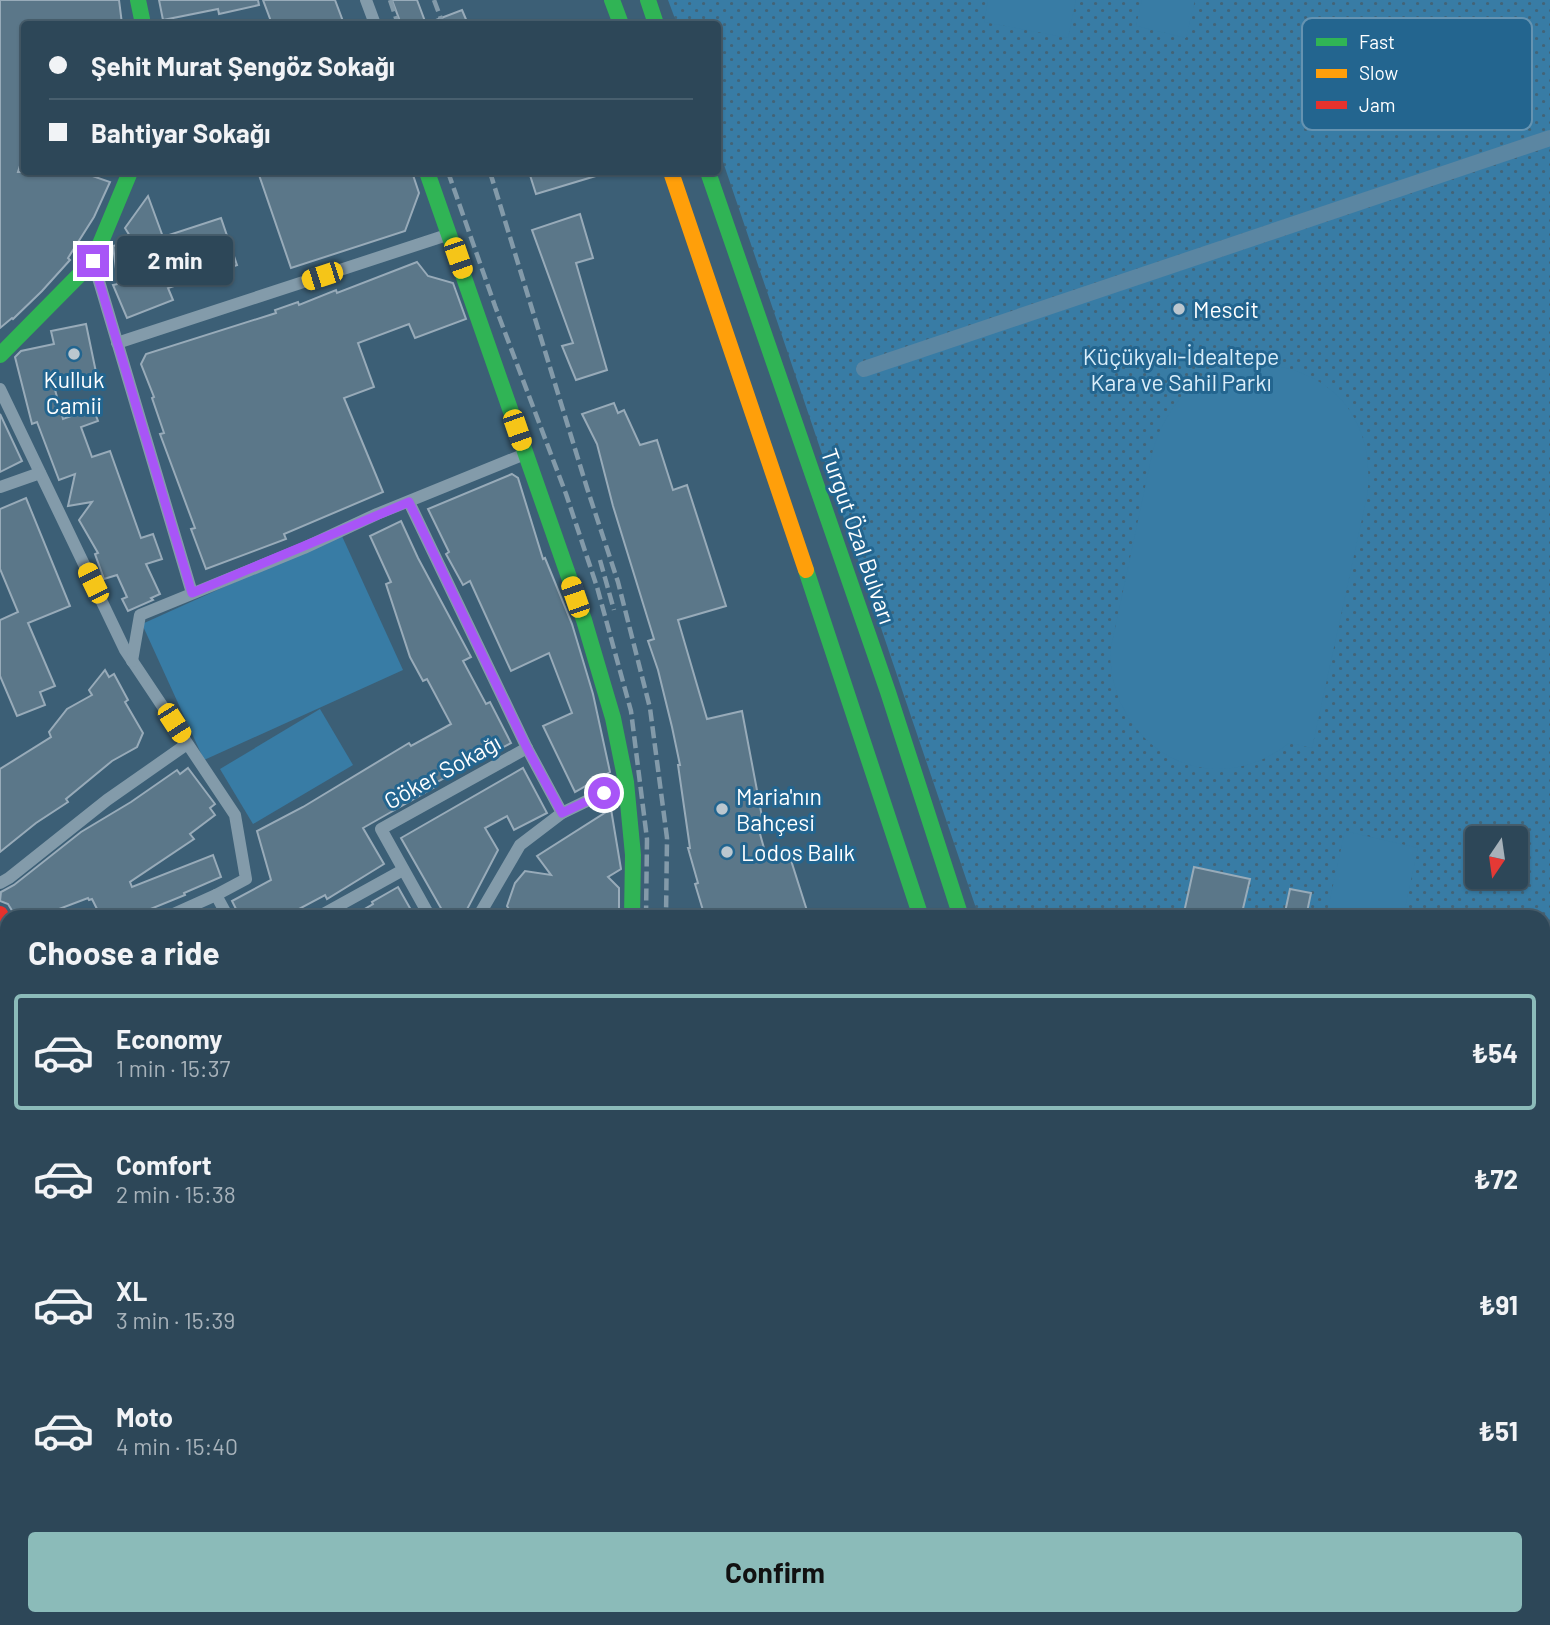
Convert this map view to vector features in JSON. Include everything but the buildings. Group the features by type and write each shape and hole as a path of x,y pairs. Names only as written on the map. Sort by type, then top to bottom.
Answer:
{"main road":[{"path":"138,0 142,21"},
{"path":"612,0 620,21"},
{"path":"648,0 655,21"},
{"path":"0,355 93,261 129,175"},
{"path":"429,175 584,620 613,718 626,782 633,855 632,910"},
{"path":"672,175 919,910"},
{"name":"Turgut Özal Bulvarı","path":"709,175 884,680 959,910"}],"street":[{"path":"366,0 374,21"},
{"path":"117,343 450,234"},
{"path":"93,261 192,593"},
{"path":"0,389 132,661 234,815 246,879 183,910"},
{"path":"132,661 140,615 526,454"},
{"path":"0,487 40,472"},
{"path":"409,502 527,748 562,813"},
{"path":"0,883 107,800 187,744"},
{"name":"Göker Sokağı","path":"426,910 381,829 527,748"},
{"path":"482,910 520,845 562,813 626,782"},
{"path":"331,910 403,870"},
{"path":"216,895 224,910"}],"green space":[{"name":"Küçükyalı-İdealtepe Kara ve Sahil Parkı","path":"668,0 1550,0 1550,910 977,910 721,156 721,21 676,21"},
{"path":"988,0 1076,0 1068,38 984,22"},
{"path":"1142,0 1195,0 1186,38 1136,26"},
{"path":"1259,364 1286,368 1309,376 1329,388 1345,404 1357,423 1365,445 1367,496 1312,748 1289,743 1259,761 1228,769 1198,767 1171,757 1147,740 1127,716 1115,686 1110,652 1153,450 1168,415 1191,389 1205,379 1239,367"},
{"path":"341,534 403,670 204,760 142,624"},
{"path":"320,709 353,765 253,824 220,769"},
{"path":"1345,831 1418,848 1405,910 1328,910"}],"waterway":[{"path":"864,369 1550,138"}],"railway":[{"path":"390,0 397,21"},
{"path":"434,0 442,21"},
{"path":"449,175 566,494 597,587 631,711 647,839 646,910"},
{"path":"491,175 618,582 650,708 667,838 666,910"},
{"path":"600,560 614,610"}],"traffic: fast":[{"path":"138,0 142,21"},
{"path":"612,0 620,21"},
{"path":"648,0 655,21"},
{"path":"0,355 93,261 129,175"},
{"path":"428,175 584,620 613,718 626,782 633,855 632,910"},
{"path":"709,175 888,692 959,910"},
{"path":"806,570 919,910"}],"traffic: slow":[{"path":"672,175 806,570"}],"place":[{"name":"Mescit","path":"1179,309"},
{"name":"Kulluk Camii","path":"74,354"},
{"name":"Maria'nın Bahçesi","path":"722,809"},
{"name":"Lodos Balık","path":"727,852"}],"route":[{"path":"93,261 192,593 409,502 527,748 562,813 604,793"}]}
